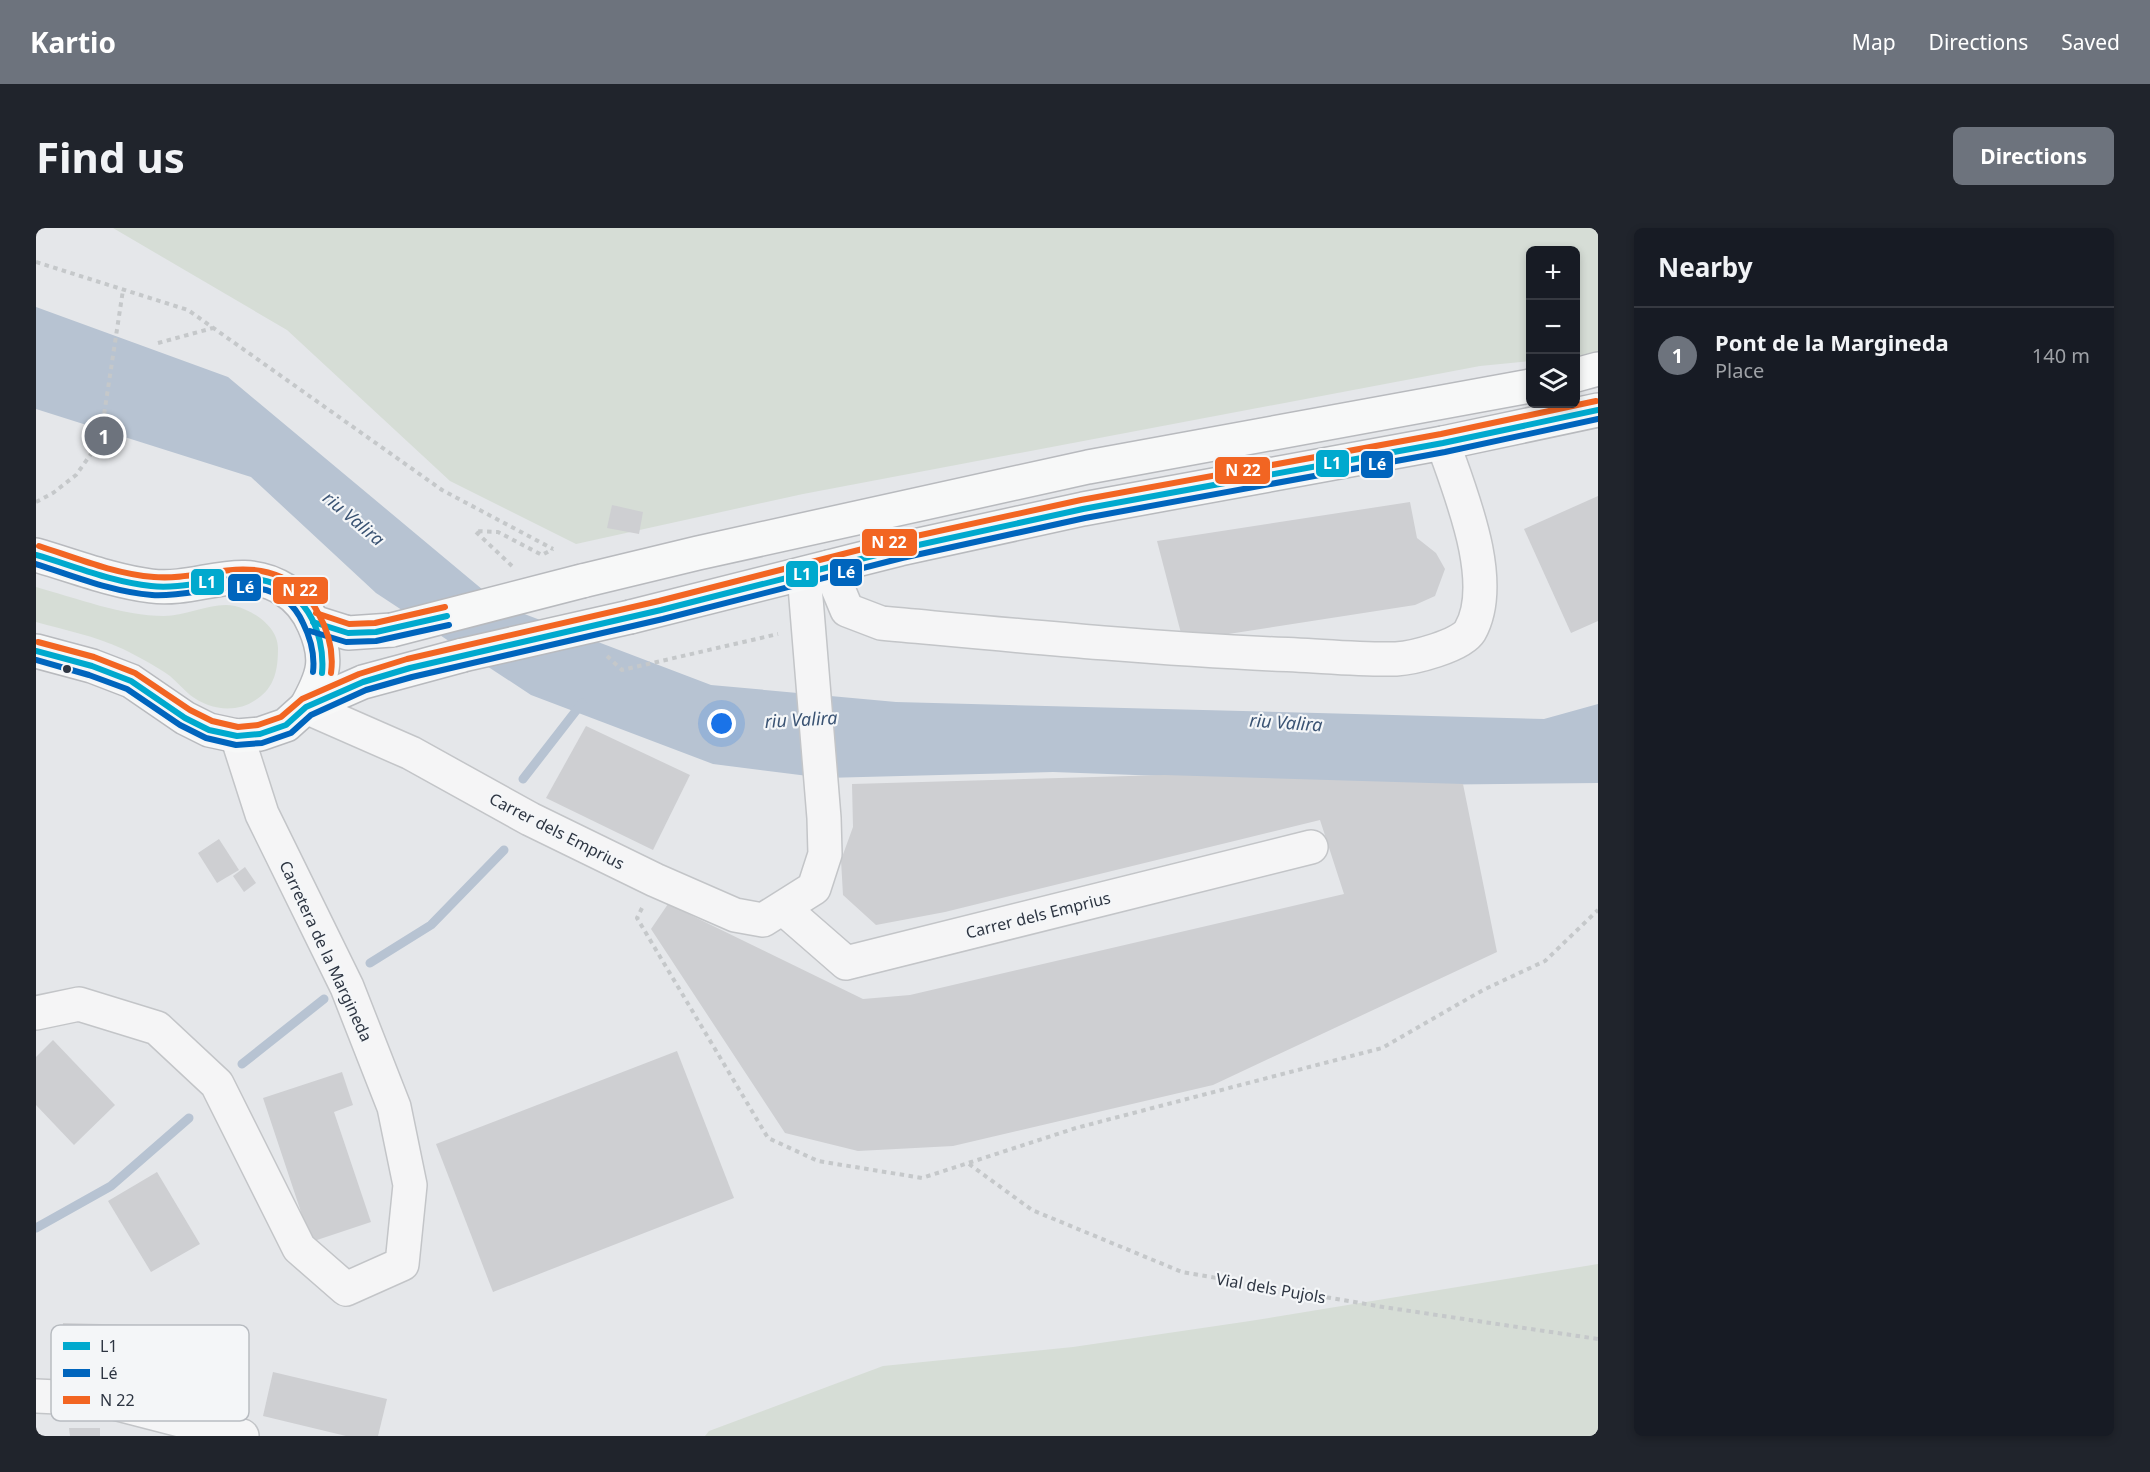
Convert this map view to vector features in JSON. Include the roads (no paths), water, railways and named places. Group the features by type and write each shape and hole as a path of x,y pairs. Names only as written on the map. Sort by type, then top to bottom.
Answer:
{"highway":[{"path":"1580,374 1598,369"},
{"path":"313,622 348,633 392,630 698,553 1088,467 1526,387"},
{"path":"36,651 92,666 130,681 185,718 209,730 237,736 260,734 286,724 306,707 363,682 463,655 630,617 900,549 1083,510 1443,443 1598,410"},
{"path":"36,555 117,580 153,587 184,586 245,576 272,581 293,594 309,613 320,639 324,663 319,684 306,707"}],"street":[{"path":"817,571 847,610 880,623 1169,649 1397,659 1444,649 1469,633 1479,610 1480,578 1469,520 1443,443"},
{"name":"Carrer dels Emprius","path":"306,707 411,753 530,819 655,880 735,915 763,920 784,909 814,888 825,854 810,649 817,571"},
{"name":"Carretera de la Margineda","path":"36,1013 79,1004 158,1028 217,1084 299,1248 346,1289 402,1264 410,1185 394,1107 346,987 262,814 237,736"},
{"name":"Carrer dels Emprius","path":"784,909 846,963 1311,847"},
{"path":"36,1396 51,1397"},
{"path":"184,1421 242,1436"}],"water":[{"name":"riu Valira","path":"36,307 228,377 501,605 711,685 896,702 1544,719 1598,704 1598,783 1405,785 1053,772 824,778 713,764 531,695 376,593 251,477 36,409"}],"waterway":[{"path":"523,779 582,703"},
{"path":"370,963 431,925 504,850"},
{"path":"242,1064 324,999"},
{"path":"36,1228 111,1186 189,1118"}],"place":[{"name":"Pont de la Margineda","path":"104,436"}]}
